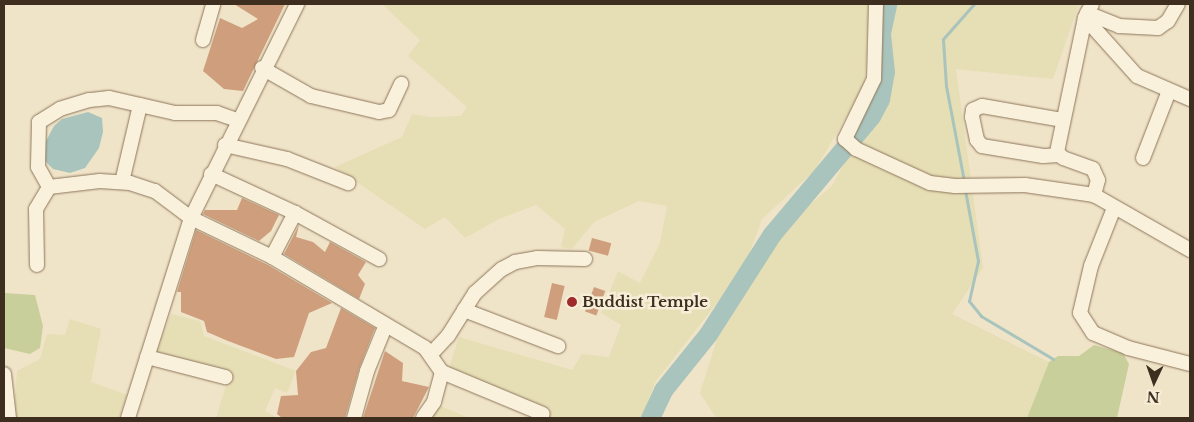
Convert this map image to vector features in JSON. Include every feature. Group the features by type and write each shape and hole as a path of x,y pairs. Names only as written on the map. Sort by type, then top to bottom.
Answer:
{"street":[{"path":"202,40 212,4"},
{"path":"128,418 191,218 262,68 297,4"},
{"path":"876,4 874,79 845,139 856,149 920,180 954,186 1048,187 1094,195 1190,250"},
{"path":"1088,11 1119,26 1158,28 1168,21 1178,4"},
{"path":"1088,11 1137,76 1190,99"},
{"path":"1059,155 1056,146 1088,11"},
{"path":"262,68 311,96 380,112 389,110 401,84"},
{"path":"1143,158 1169,91"},
{"path":"49,187 38,167 39,122 60,109 90,100 109,98 175,113 217,114 237,120"},
{"path":"122,182 140,106"},
{"path":"1062,120 982,106 973,110 972,117 977,140 982,146 1043,156 1059,155 1093,169 1098,180 1094,195"},
{"path":"225,144 287,158 348,182"},
{"path":"211,174 295,213 379,259"},
{"path":"49,187 122,182 155,191 191,218 272,257 376,316 385,327 426,348 442,372 543,414"},
{"path":"37,265 36,209 49,187"},
{"path":"1114,208 1092,266 1080,313 1093,333 1128,348 1190,364"},
{"path":"272,257 295,213"},
{"path":"431,354 448,336 485,282 515,262 537,258 585,260"},
{"path":"464,310 558,346"},
{"path":"354,418 367,371 385,327"},
{"path":"147,357 226,377"},
{"path":"423,418 434,402 442,372"},
{"path":"4,374 9,418"}],"shaded area":[{"path":"382,4 869,4 865,85 815,170 762,219 744,268 656,381 641,418 544,418 551,409 449,368 459,337 572,370 582,354 609,357 621,325 601,313 618,271 640,283 660,243 667,206 639,201 594,222 572,249 561,247 565,229 536,205 501,218 465,238 445,217 425,229 335,167 402,137 412,114 431,117 461,116 467,107 408,56 420,40"},
{"path":"894,4 1079,4 1053,79 956,69 983,268 952,314 1049,362 1027,418 716,418 700,393 717,339 763,263 776,233 832,186 881,94 890,48"},
{"path":"171,314 200,321 204,336 296,371 287,393 275,388 265,411 278,418 216,418 230,372 155,356"},
{"path":"70,319 101,329 91,382 127,395 119,418 13,418 17,371 40,359 47,334 65,335"},
{"path":"429,401 469,418 421,418"}],"green space":[{"path":"4,293 35,295 43,326 40,348 30,354 4,348"},
{"path":"1094,345 1123,353 1129,364 1117,418 1027,418 1049,362 1058,356 1079,356"}],"water":[{"path":"88,112 102,118 103,132 99,148 85,168 70,173 53,169 44,160 46,141 54,126 62,119"}],"building":[{"path":"234,4 285,4 243,91 224,89 203,71 220,18 242,28 258,19"},
{"path":"242,198 279,215 271,231 259,241 203,214 205,210 237,210"},
{"path":"299,225 296,237 313,242 325,252 330,242 366,262 358,275 365,284 359,299 284,254"},
{"path":"196,230 268,265 332,303 309,313 294,357 276,359 228,341 207,332 204,321 181,312 181,292 177,292"},
{"path":"592,238 611,243 608,256 589,251"},
{"path":"552,283 565,286 557,320 544,317"},
{"path":"594,287 605,291 596,316 585,311"},
{"path":"341,308 375,328 359,369 345,418 282,418 277,414 281,396 298,395 296,371 311,352 326,348"},
{"path":"385,351 403,363 402,381 429,387 413,418 363,418"}],"waterway":[{"path":"650,418 663,390 708,334 772,234 871,116 880,99 885,72 881,33 887,4"},
{"path":"964,181 946,86 943,39 974,4"},
{"path":"965,190 978,261 969,301 981,316 1053,359"}],"place":[{"name":"Buddist Temple","path":"572,302"}]}
